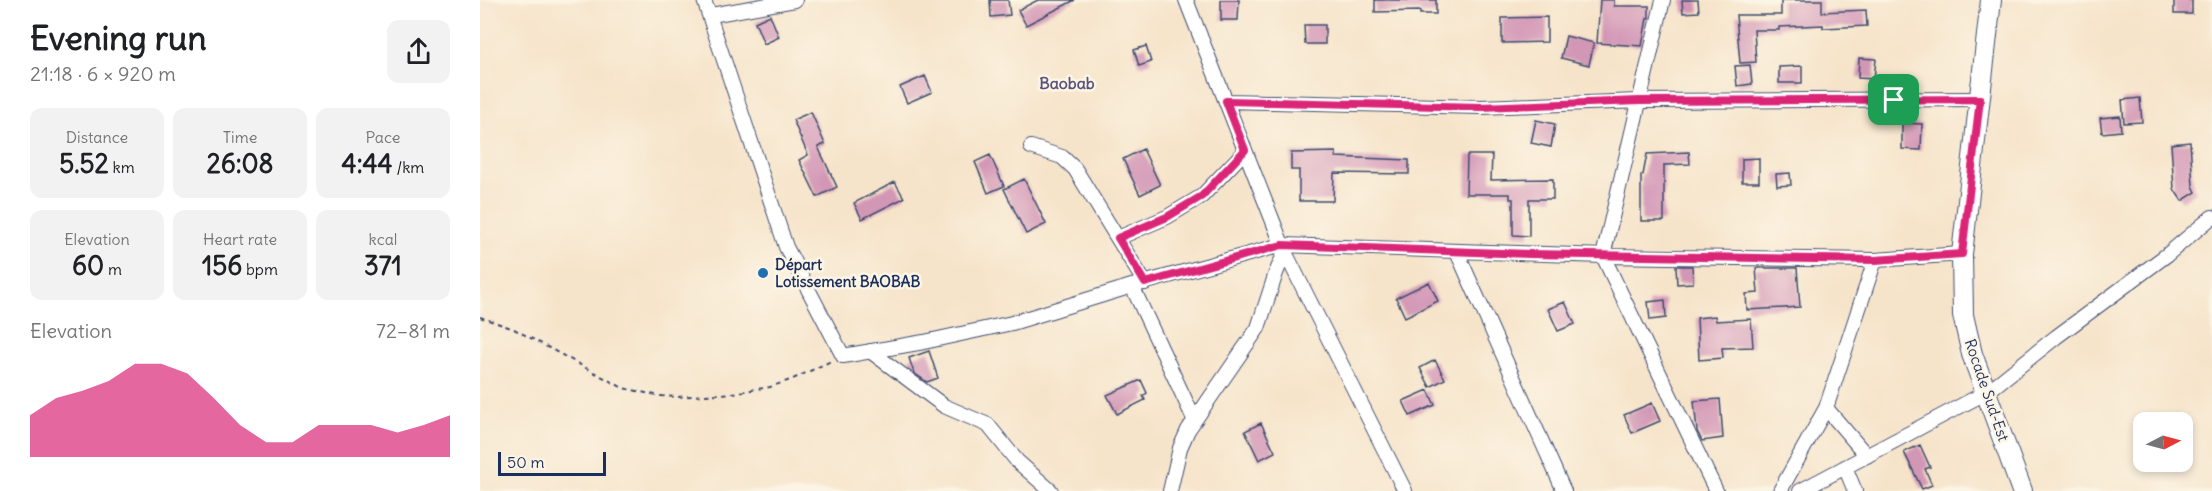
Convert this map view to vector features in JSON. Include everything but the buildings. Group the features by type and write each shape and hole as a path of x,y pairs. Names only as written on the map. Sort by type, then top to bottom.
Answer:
{"street":[{"path":"704,0 711,15 729,79 786,247 843,356 943,339 1012,323 1139,284 1284,249 1875,260 1962,254"},
{"path":"711,15 795,0"},
{"path":"1186,0 1284,249 1405,491"},
{"path":"1663,0 1603,256 1716,491"},
{"name":"Rocade Sud-Est","path":"1991,0 1962,254 1963,315 1972,354 2022,491"},
{"path":"1226,101 1481,107 1639,101 1980,99"},
{"path":"1031,147 1062,157 1076,169 1118,238 1194,419"},
{"path":"1118,238 1167,217 1202,196 1245,150"},
{"path":"1800,491 1987,392 2056,337 2168,254 2212,217"},
{"path":"1170,491 1180,448 1194,419 1258,328 1284,249"},
{"path":"1457,252 1564,491"},
{"path":"1780,491 1826,408 1875,260"},
{"path":"870,351 944,406 988,425 1017,461 1051,491"},
{"path":"1826,408 1867,456"},
{"path":"1845,467 1855,491"}],"path":[{"path":"480,317 514,329 624,388 660,396 733,393 770,387 843,356"}],"place":[{"name":"Départ Lotissement BAOBAB","path":"763,273"}],"district":[{"name":"Baobab","path":"1067,83"}],"route":[{"path":"1980,99 1962,254 1875,260 1603,256 1282,245 1145,283 1118,238 1167,217 1202,196 1245,150 1226,101 1481,107 1639,101 1894,100 1980,99"}]}
